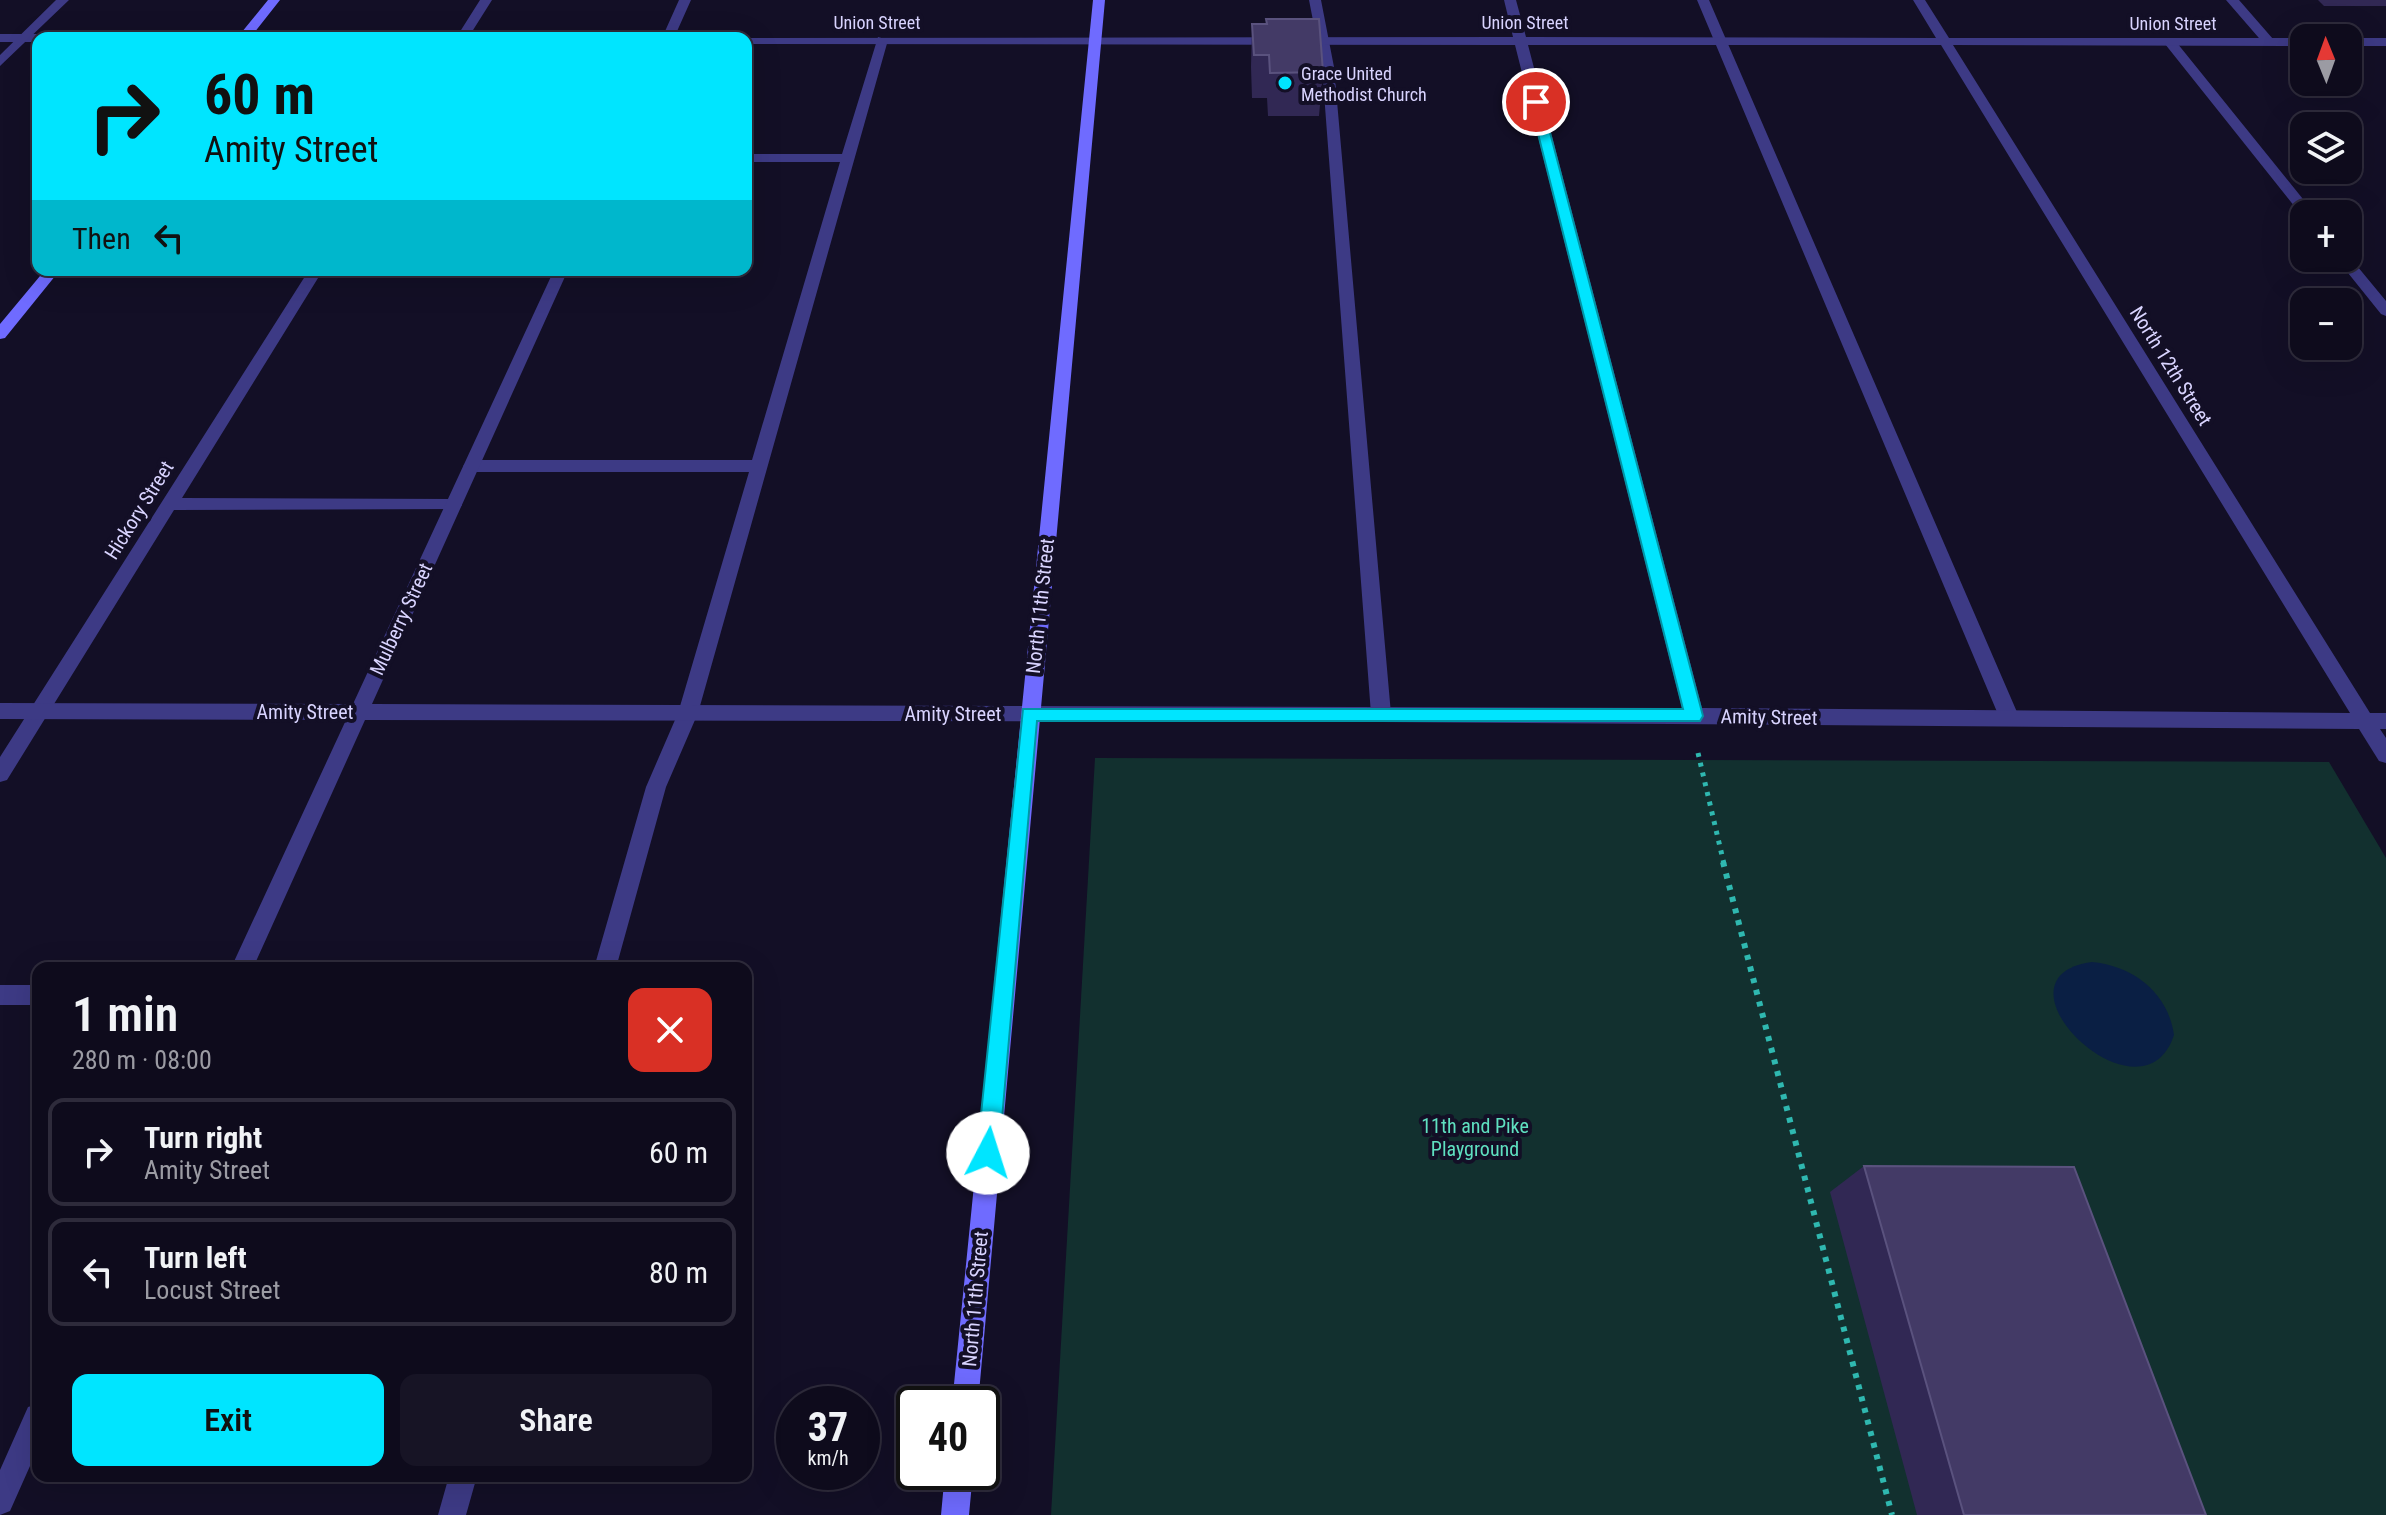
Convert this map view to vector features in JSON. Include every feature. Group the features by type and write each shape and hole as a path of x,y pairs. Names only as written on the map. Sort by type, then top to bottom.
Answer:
{"street":[{"path":"0,62 63,0"},
{"path":"248,32 274,0"},
{"path":"466,32 486,0"},
{"path":"671,32 685,0"},
{"name":"North 11th Street","path":"967,1386 1099,0"},
{"path":"1315,0 1329,83 1381,714"},
{"path":"1510,0 1694,716"},
{"path":"1703,0 2010,719"},
{"name":"North 12th Street","path":"1919,0 2386,755"},
{"path":"2232,0 2269,42"},
{"path":"0,38 32,38"},
{"name":"Union Street","path":"752,40 2290,42"},
{"path":"607,962 656,787 688,713 882,40"},
{"path":"2169,41 2297,200"},
{"path":"2362,42 2386,42"},
{"path":"2369,42 2386,60"},
{"path":"752,158 848,158"},
{"path":"2354,272 2386,311"},
{"path":"0,334 48,276"},
{"name":"Hickory Street","path":"0,774 312,276"},
{"name":"Mulberry Street","path":"245,962 558,276"},
{"path":"471,466 761,466"},
{"path":"170,504 453,505"},
{"name":"Amity Street","path":"0,711 1381,714 2386,721"},
{"path":"0,995 32,995"},
{"path":"0,1501 32,1430"},
{"path":"452,1515 461,1482"},
{"path":"955,1515 957,1490"}],"path":[{"path":"1694,716 1700,772 1892,1515"}],"green space":[{"name":"11th and Pike Playground","path":"1095,758 2329,762 2386,858 2386,1515 1051,1515"}],"water":[{"path":"2092,962 2122,969 2135,976 2165,1006 2174,1035 2157,1060 2132,1067 2105,1058 2079,1040 2061,1017 2053,993 2062,973"}],"building":[{"path":"1266,19 1319,19 1323,72 1270,73 1269,55 1254,55 1252,24 1267,24"},
{"path":"1864,1166 2074,1167 2206,1515 1964,1515"}],"place":[{"name":"Grace United Methodist Church","path":"1285,83"}],"route":[{"path":"988,1153 1029,714 1694,716 1536,102"}]}
